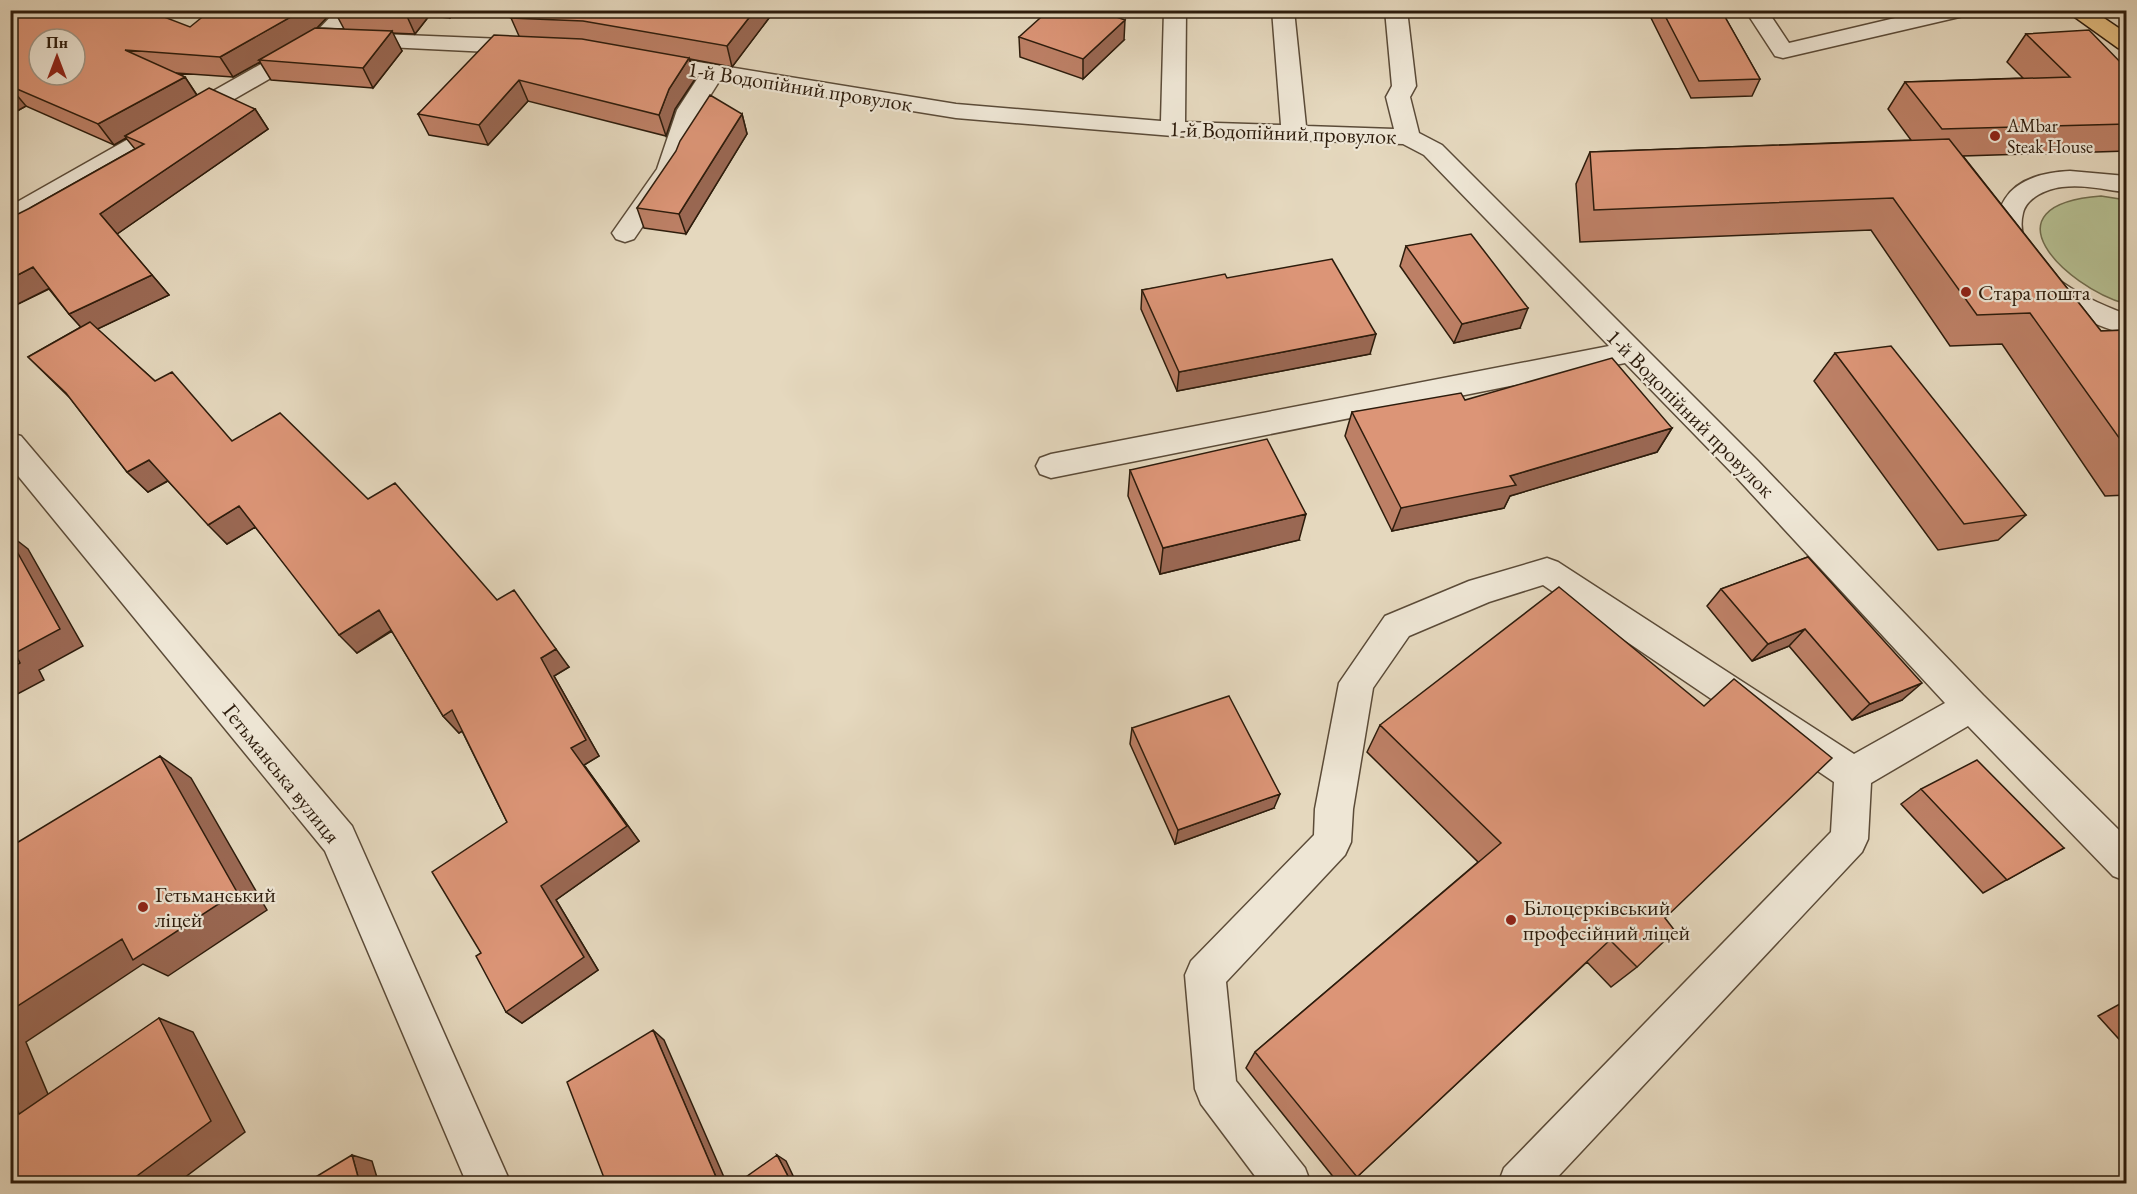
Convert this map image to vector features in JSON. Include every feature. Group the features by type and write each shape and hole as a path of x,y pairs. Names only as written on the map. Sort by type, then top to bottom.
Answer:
{"main road":[{"path":"2076,10 2127,43"}],"street":[{"path":"10,217 322,39 350,10"},
{"path":"1173,129 1175,10"},
{"path":"1283,10 1294,132"},
{"path":"1396,10 1404,86 1398,97 1408,136"},
{"path":"1756,10 1783,51 1960,10"},
{"path":"322,39 555,48"},
{"name":"1-й Водопійний провулок","path":"623,56 713,74 956,111 1173,129 1408,136 1433,150 1747,469 1971,706 2127,863"},
{"path":"625,233 669,170 689,110 713,74"},
{"path":"2127,184 2098,179 2061,179 2032,188 2013,202 2007,223 2015,248 2036,274 2066,297 2104,316 2127,324"},
{"path":"1051,466 1630,352"},
{"name":"Гетьманська вулиця","path":"10,444 339,839 489,1184"},
{"path":"1289,1184 1216,1089 1205,975 1332,842 1334,809 1356,683 1397,626 1481,591 1547,571 1853,774"},
{"path":"1853,774 1971,706"},
{"path":"1520,1184 1849,839 1853,774"}],"green space":[{"path":"2101,196 2126,200 2126,304 2102,295 2079,281 2059,264 2046,247 2040,229 2046,214 2065,202"}],"building":[{"path":"10,10 146,10 190,27 211,10 303,10 220,57 125,50 185,77 98,124 10,86 10,12 12,11"},
{"path":"334,10 408,10 406,14"},
{"path":"518,10 755,10 727,46 583,21 511,18"},
{"path":"1049,10 1097,10 1125,20 1083,59 1019,37"},
{"path":"1662,10 1721,10 1760,79 1699,81"},
{"path":"315,28 392,31 363,68 259,60"},
{"path":"2089,30 2127,69 2127,124 1942,129 1905,82 2070,77 2026,34"},
{"path":"494,35 582,39 689,58 669,89 659,115 519,80 479,125 418,114"},
{"path":"209,88 255,109 100,214 152,275 69,314 33,267 10,279 10,218 144,144 125,136"},
{"path":"710,95 742,114 679,214 637,208 676,151"},
{"path":"1949,139 2101,331 2127,330 2127,449 2030,313 1977,315 1893,198 1594,210 1590,152"},
{"path":"1471,234 1528,308 1462,324 1406,246"},
{"path":"1332,259 1376,334 1179,372 1142,290 1225,274 1227,278"},
{"path":"90,322 155,381 172,372 232,441 280,413 368,499 395,483 497,600 514,590 556,649 541,658 586,740 571,748 627,826 541,886 584,957 506,1012 476,956 481,953 432,872 507,822 452,710 443,716 379,610 339,635 239,506 208,525 149,460 127,472 66,393 28,357"},
{"path":"1891,346 2026,515 1964,524 1835,353"},
{"path":"1612,358 1672,428 1510,476 1516,485 1401,508 1352,412 1461,393 1465,400"},
{"path":"1267,439 1306,514 1163,548 1130,470"},
{"path":"10,539 60,629 15,653 20,663 10,669"},
{"path":"1808,557 1922,683 1870,704 1805,629 1768,644 1721,589"},
{"path":"1559,587 1704,706 1734,679 1832,758 1665,918 1675,931 1637,967 1610,940 1357,1177 1255,1052 1501,843 1380,725"},
{"path":"1229,696 1280,794 1178,830 1132,728"},
{"path":"160,756 237,892 133,960 122,939 10,1011 10,847"},
{"path":"1977,760 2064,848 2007,880 1921,789"},
{"path":"159,1018 211,1121 126,1184 10,1184 10,1093 19,1114"},
{"path":"653,1030 719,1184 614,1184 613,1179 606,1183 567,1082"},
{"path":"352,1155 360,1184 304,1184"},
{"path":"777,1155 792,1184 736,1184"}],"place":[{"name":"AMbar Steak House","path":"1995,136"},
{"name":"Стара пошта","path":"1966,292"},
{"name":"Гетьманський ліцей","path":"143,907"},
{"name":"Білоцерківський професійний ліцей","path":"1511,920"}]}
